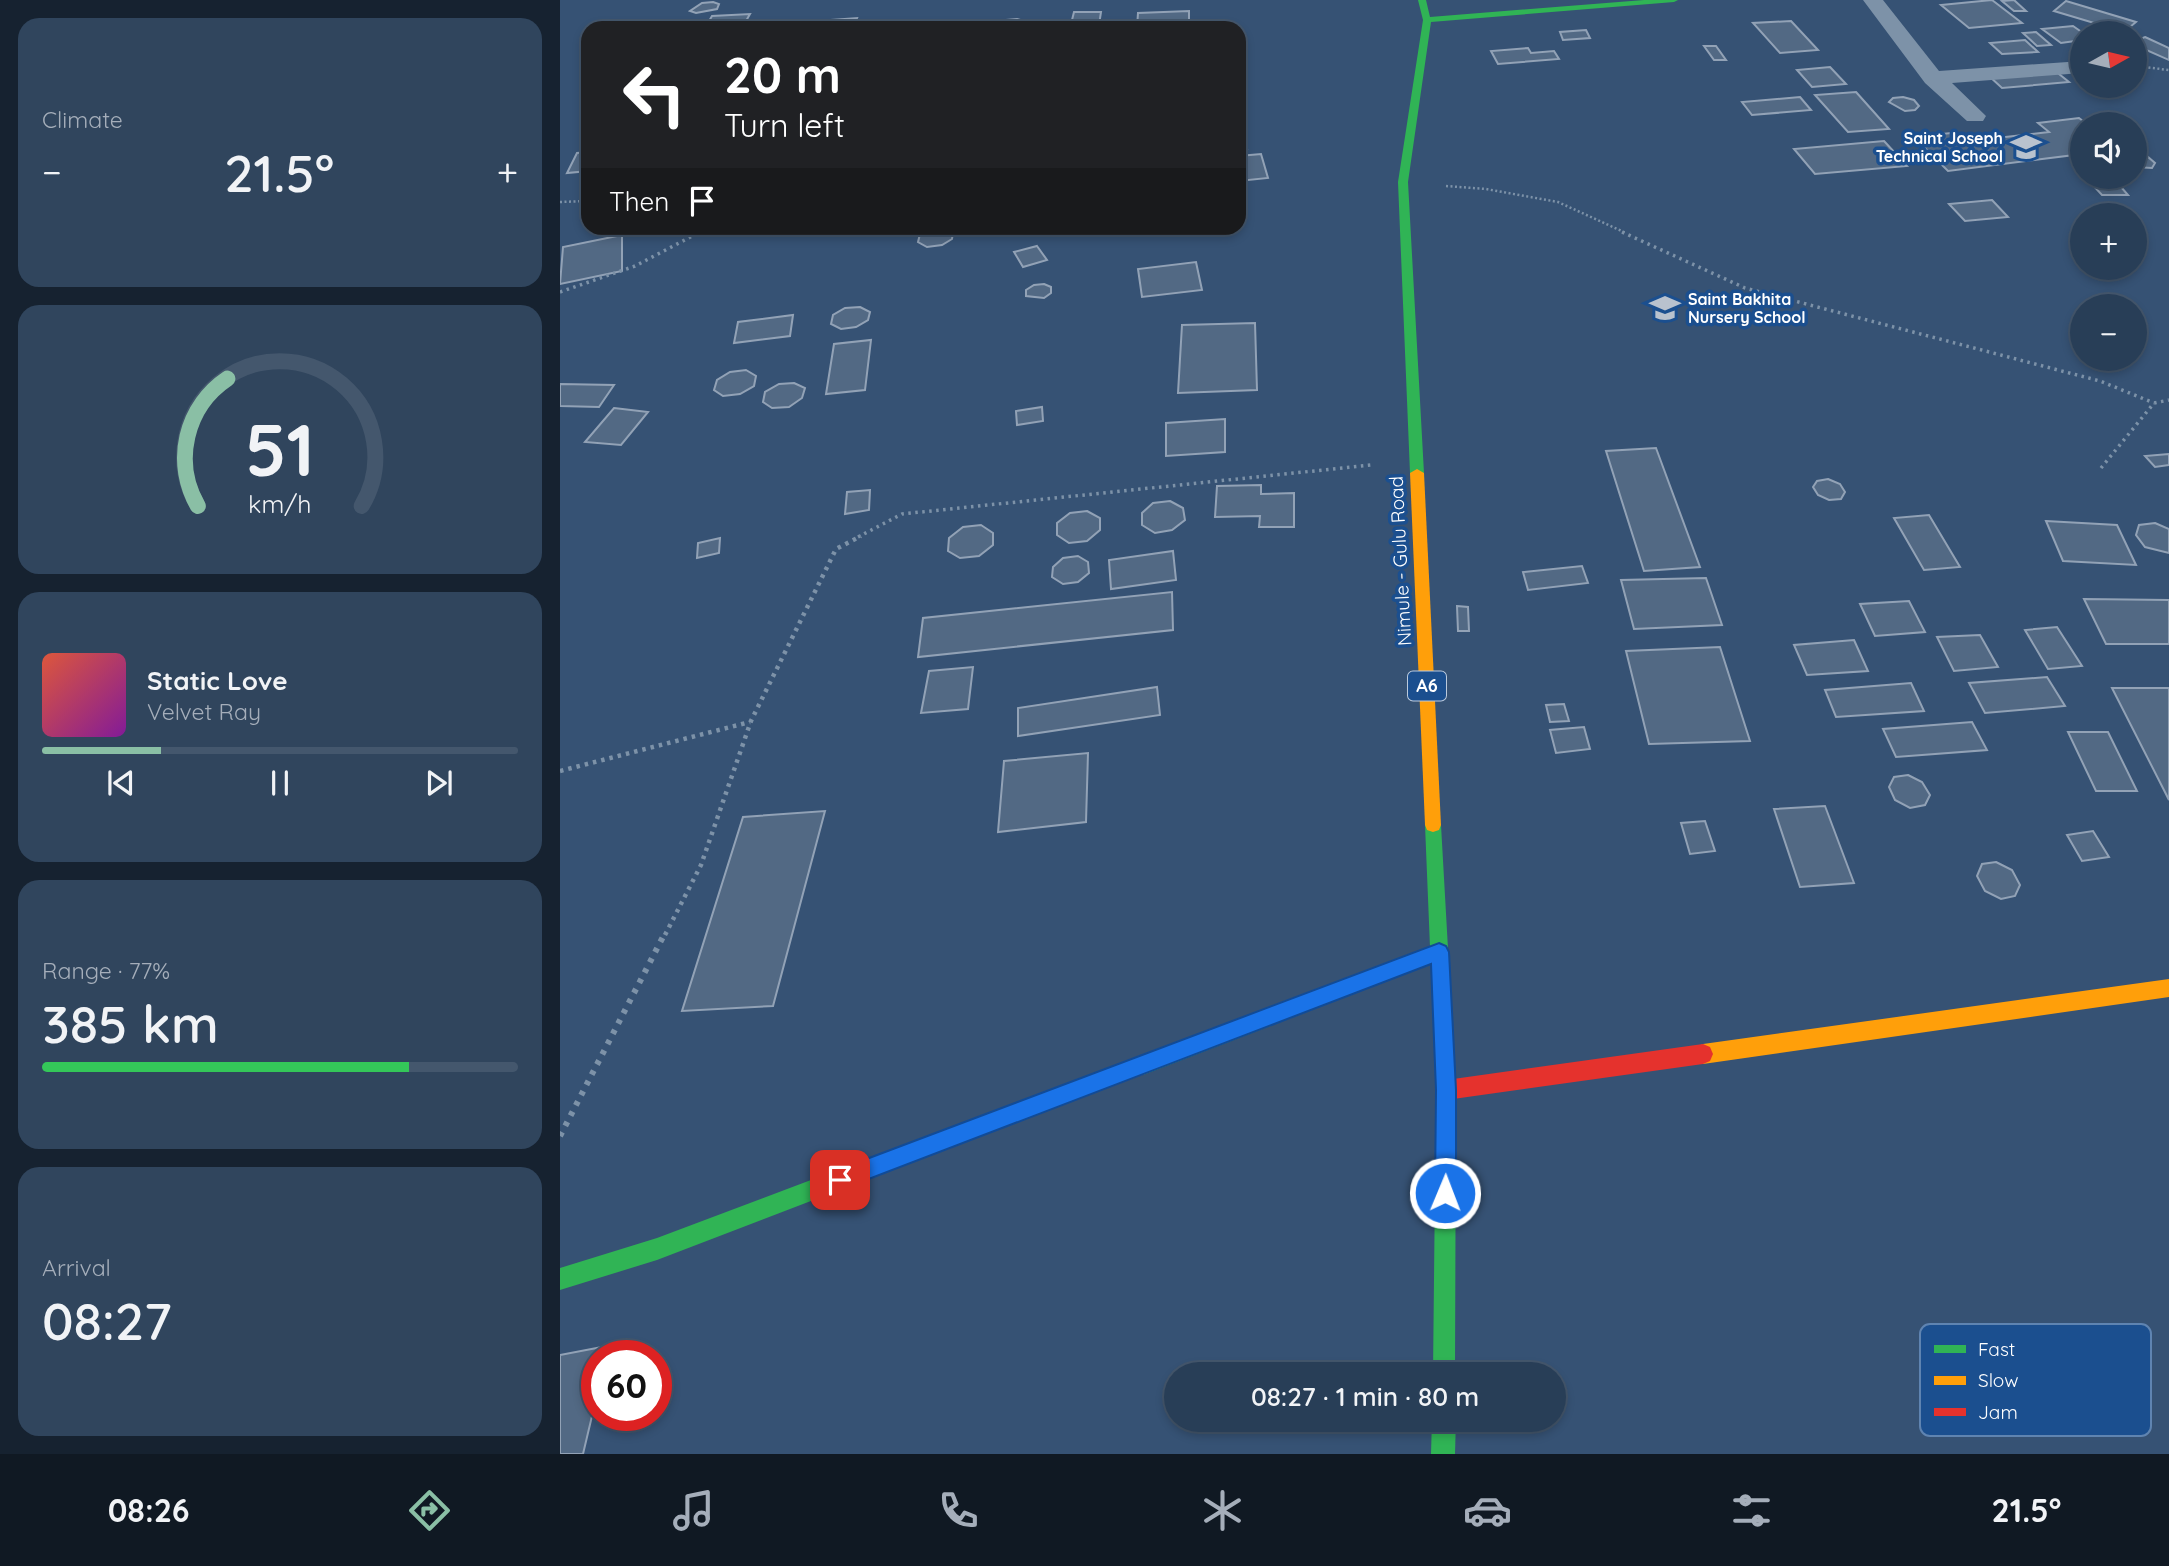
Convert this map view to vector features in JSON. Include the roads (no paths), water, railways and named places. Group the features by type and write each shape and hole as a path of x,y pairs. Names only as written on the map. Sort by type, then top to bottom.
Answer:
{"main road":[{"name":"Nimule - Gulu Road","path":"1422,0 1427,20 1403,182 1446,1090 1444,1362"},
{"path":"1427,20 1674,0"},
{"path":"560,1279 657,1249 1439,952"},
{"path":"1446,1090 2169,988"},
{"path":"1443,1454 1444,1432"}],"street":[{"path":"1873,0 1933,78 1975,116"},
{"path":"1933,78 2070,68"}],"place":[{"name":"Saint Joseph Technical School","path":"2026,147"},
{"name":"Saint Bakhita Nursery School","path":"1665,308"}]}
